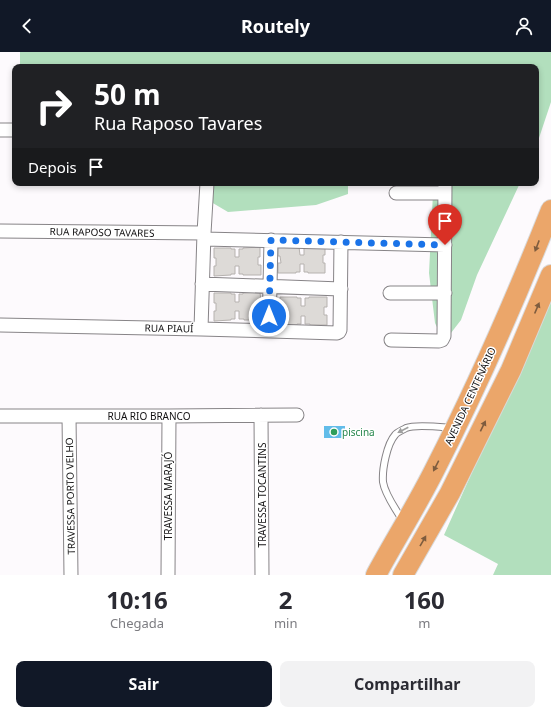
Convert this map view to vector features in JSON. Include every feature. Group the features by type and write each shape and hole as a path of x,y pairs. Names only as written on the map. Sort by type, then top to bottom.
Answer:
{"main road":[{"name":"AVENIDA CENTENÁRIO","path":"376,575 434,471 487,362 533,256 551,210"},
{"path":"403,575 450,493 507,377 551,275"}],"street":[{"path":"0,130 12,130"},
{"path":"201,328 207,186"},
{"path":"391,340 439,342 444,336 445,188 396,193"},
{"name":"RUA RAPOSO TAVARES","path":"0,231 204,236 271,240 445,245"},
{"path":"269,331 271,240"},
{"path":"202,284 341,290 341,242"},
{"name":"RUA PIAUÍ","path":"0,326 201,328 337,333 340,330 341,290"},
{"path":"390,293 444,293"},
{"name":"TRAVESSA TOCANTINS","path":"261,415 262,575"},
{"name":"RUA RIO BRANCO","path":"0,416 297,415"},
{"name":"TRAVESSA PORTO VELHO","path":"69,416 71,575"},
{"name":"TRAVESSA MARAJÓ","path":"168,575 169,416"}],"lane":[{"path":"404,524 388,496 384,482 384,467 387,450 395,434 407,428 422,426 455,428"}],"green space":[{"path":"20,52 551,52 551,102 539,138 539,64 20,64"},
{"path":"206,186 348,186 348,194 316,205 228,212 206,199"},
{"path":"436,186 519,186 477,275 461,320 444,342 435,323 429,273 433,193"},
{"path":"551,301 551,575 493,575 498,564 444,535"}],"water":[{"name":"piscina","path":"324,426 345,426 345,438 324,438"}],"building":[{"path":"325,245 323,263 325,263 325,273 304,272 304,264 300,264 300,272 278,273 278,263 281,263 280,256 278,256 278,246 299,247 300,255 304,255 304,246"},
{"path":"260,247 258,265 261,265 261,275 239,274 239,266 235,266 235,274 214,276 216,258 214,258 214,248 235,249 235,257 239,257 239,249"},
{"path":"260,292 261,302 258,302 258,310 261,310 261,320 239,319 239,311 235,311 235,319 214,321 216,303 214,303 214,293 235,294 235,302 239,302 239,294"},
{"path":"280,297 301,298 301,306 305,306 305,298 327,297 327,307 324,307 324,315 327,315 327,325 305,324 305,316 301,316 301,324 280,325 282,307 280,307"}],"place":[{"name":"piscina","path":"334,432"}],"route":[{"path":"269,316 271,240 445,245"}]}
